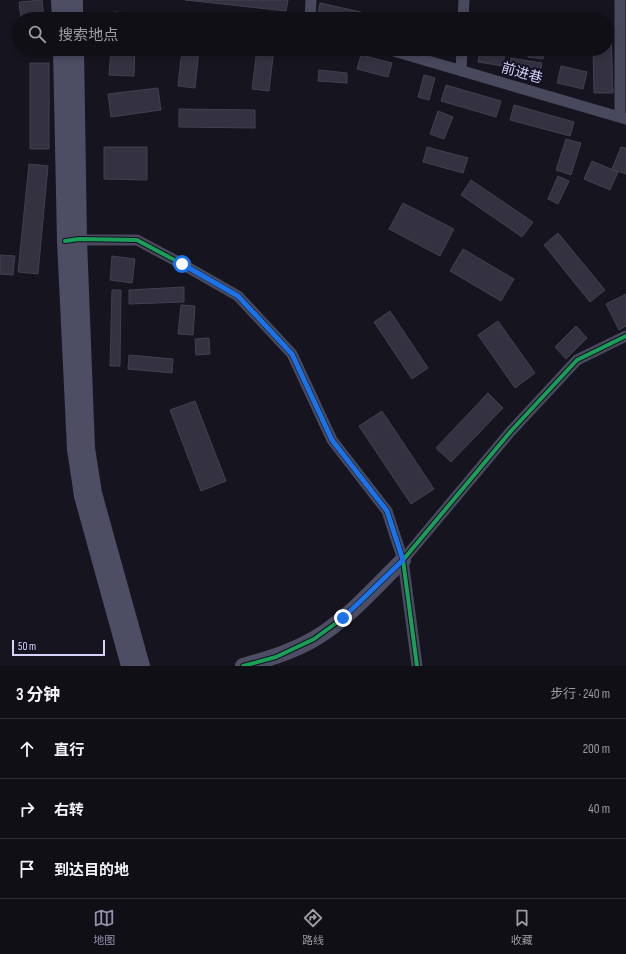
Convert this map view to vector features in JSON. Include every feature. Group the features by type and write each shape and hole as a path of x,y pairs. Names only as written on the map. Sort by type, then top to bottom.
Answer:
{"main road":[{"path":"59,0 60,12"},
{"path":"75,0 75,12"},
{"path":"60,56 87,448 94,493 142,666"},
{"path":"76,56 72,240 75,449 82,496 129,666"},
{"path":"243,666 276,657 314,639 343,618 403,560"}],"street":[{"path":"310,12 311,0"},
{"path":"463,12 464,0"},
{"path":"620,0 623,118"},
{"name":"前进巷","path":"411,56 623,118"},
{"path":"461,71 462,56"},
{"path":"72,240 137,240 238,296 292,354 332,440 387,511 403,560 417,666"},
{"path":"403,560 510,432 577,360 626,336"}],"building":[{"path":"42,0 43,12 20,12 19,2"},
{"path":"185,0 288,0 286,11"},
{"path":"320,3 361,12 318,12"},
{"path":"110,56 135,56 134,76 109,75"},
{"path":"181,56 198,56 195,88 178,86"},
{"path":"256,56 273,56 269,91 252,89"},
{"path":"361,56 392,63 388,77 357,69"},
{"path":"479,56 504,56 503,66 478,62"},
{"path":"528,56 543,56 543,59"},
{"path":"593,56 612,56 613,93 594,93"},
{"path":"511,58 542,63 539,77 509,72"},
{"path":"30,63 49,63 49,149 30,149"},
{"path":"561,66 587,72 583,89 557,83"},
{"path":"319,70 347,73 347,83 318,81"},
{"path":"424,75 435,78 429,100 418,97"},
{"path":"446,85 501,101 496,117 441,101"},
{"path":"158,88 161,110 111,117 108,94"},
{"path":"514,105 574,122 570,136 510,120"},
{"path":"179,109 255,110 255,128 179,127"},
{"path":"438,111 453,117 444,139 430,134"},
{"path":"566,139 581,143 571,175 556,170"},
{"path":"104,147 147,147 147,180 104,179"},
{"path":"427,147 468,158 463,173 423,162"},
{"path":"621,147 626,148 626,174 612,169"},
{"path":"592,161 618,172 610,190 584,179"},
{"path":"29,164 48,166 38,274 18,272"},
{"path":"558,176 569,181 558,204 548,199"},
{"path":"471,180 533,222 522,237 461,195"},
{"path":"403,203 454,229 440,256 389,229"},
{"path":"558,233 605,290 590,302 544,245"},
{"path":"463,249 514,279 501,301 450,271"},
{"path":"0,255 15,256 13,275 0,274"},
{"path":"112,256 135,259 132,283 110,280"},
{"path":"184,287 184,302 129,304 129,290"},
{"path":"112,290 121,290 120,366 110,366"},
{"path":"626,294 626,326 619,330 606,304"},
{"path":"181,305 195,306 193,335 178,334"},
{"path":"390,311 428,368 412,379 374,322"},
{"path":"498,321 535,373 515,388 478,335"},
{"path":"576,326 587,338 566,359 555,347"},
{"path":"209,338 210,354 196,355 195,339"},
{"path":"129,355 173,359 172,373 128,369"},
{"path":"488,393 503,408 451,462 436,448"},
{"path":"195,401 226,481 201,491 170,410"},
{"path":"382,411 434,489 411,504 359,426"}],"cycle path":[{"path":"65,241 79,239 137,240 238,296 292,354 332,440 387,511 403,560 417,666"},
{"path":"243,666 276,657 314,639 343,618 403,560 511,431 577,360 626,336"}],"route":[{"path":"182,264 238,296 292,354 332,440 387,511 403,560 343,618"}]}
